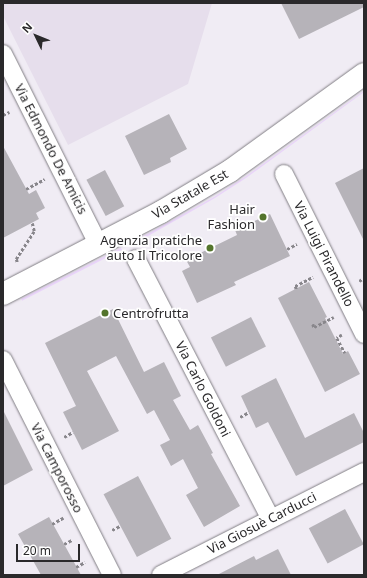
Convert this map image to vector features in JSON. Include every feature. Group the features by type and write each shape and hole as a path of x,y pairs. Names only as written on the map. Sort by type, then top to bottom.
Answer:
{"street":[{"name":"Via Edmondo De Amicis","path":"3,54 98,244"},
{"name":"Via Statale Est","path":"3,294 161,212 230,172 364,74"},
{"name":"Via Luigi Pirandello","path":"284,174 356,333"},
{"name":"Via Carlo Goldoni","path":"136,259 270,518"},
{"name":"Via Camporosso","path":"3,360 112,575"},
{"name":"Via Giosuè Carducci","path":"161,575 270,518 364,472"}],"path":[{"path":"26,189 46,179"},
{"path":"19,266 16,259 34,231 32,223"},
{"path":"296,289 294,286 319,273"},
{"path":"313,324 314,327 340,314"},
{"path":"345,353 337,338 356,333"},
{"path":"52,524 66,516"}],"shaded area":[{"path":"3,3 212,3 188,84 68,145 3,16"},
{"path":"364,91 246,178 215,198 134,244 133,242 214,197 245,177"},
{"path":"121,248 122,250 22,301 21,299"}],"building":[{"path":"281,3 364,3 364,7 299,39"},
{"path":"169,114 187,149 170,158 171,162 144,175 125,136"},
{"path":"3,146 29,194 36,190 45,208 36,213 39,219 3,238"},
{"path":"364,168 364,241 335,183"},
{"path":"105,170 124,206 106,216 86,180"},
{"path":"270,214 290,256 234,282 236,285 197,303 182,271 190,267 186,260 237,235 235,230"},
{"path":"309,282 327,317 325,318 343,354 348,351 360,374 325,392 278,298"},
{"path":"113,309 144,372 164,362 181,396 173,400 190,430 198,425 213,453 211,454 240,506 204,527 186,495 198,488 183,459 171,466 160,445 170,440 154,410 147,414 116,356 87,371 119,431 82,450 63,412 76,406 45,343"},
{"path":"251,317 266,346 226,367 211,337"},
{"path":"276,378 305,438 354,413 364,433 364,442 296,476 268,422 256,428 241,396"},
{"path":"3,410 33,470 3,486"},
{"path":"138,476 171,539 137,557 104,494"},
{"path":"345,509 364,544 328,564 309,528"},
{"path":"49,517 81,575 41,575 18,534"},
{"path":"278,549 291,575 217,575 254,556 256,560"}],"place":[{"name":"Hair Fashion","path":"263,217"},
{"name":"Agenzia pratiche auto Il Tricolore","path":"210,248"},
{"name":"Centrofrutta","path":"105,313"}]}
